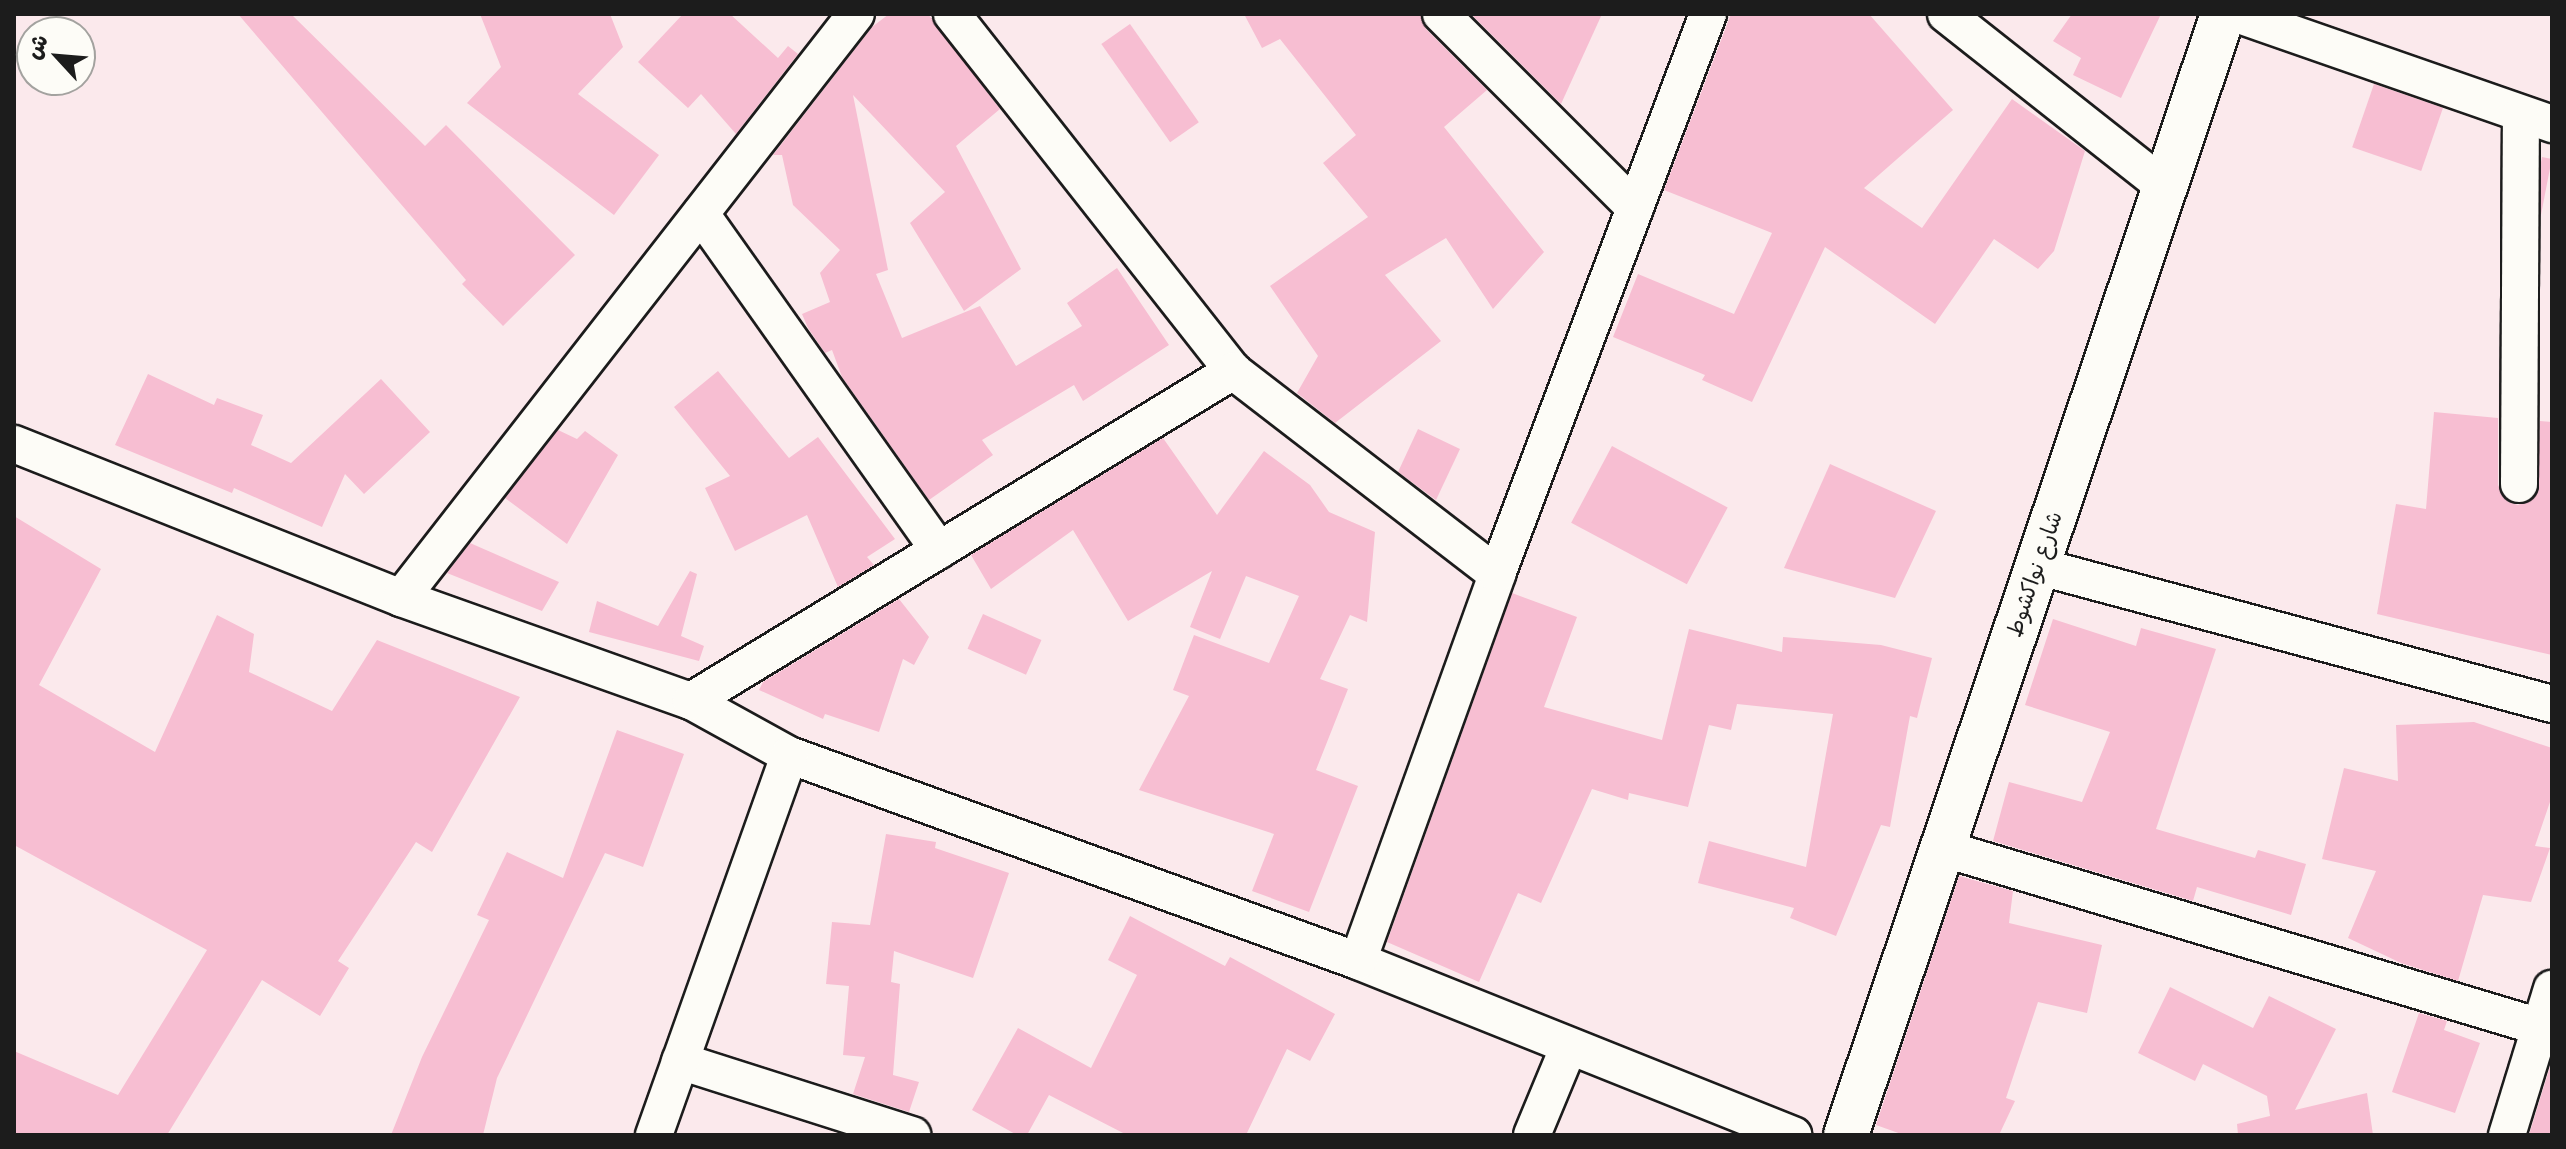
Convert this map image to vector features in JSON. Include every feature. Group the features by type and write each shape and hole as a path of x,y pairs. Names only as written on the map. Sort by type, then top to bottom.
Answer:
{"street":[{"path":"401,598 856,14"},
{"path":"952,14 1233,371 1497,574"},
{"path":"1441,14 1635,208"},
{"path":"1358,961 1497,574 1708,14"},
{"path":"1946,14 2165,187"},
{"name":"شارع نواكشوط","path":"1846,1135 2223,14"},
{"path":"2236,14 2537,119 2519,484"},
{"path":"701,214 939,550"},
{"path":"691,701 1233,371"},
{"path":"14,444 401,598 691,701 789,755 1358,961 1793,1135"},
{"path":"2037,566 2552,704"},
{"path":"654,1135 789,755"},
{"path":"1942,848 2540,1027"},
{"path":"2507,1135 2552,989"},
{"path":"1532,1135 1569,1046"},
{"path":"680,1061 912,1135"}],"building":[{"path":"238,14 291,14 425,146 446,125 575,255 503,326 462,284 466,280"},
{"path":"480,14 610,14 623,47 578,94 659,155 614,215 467,103 501,67"},
{"path":"683,14 730,14 778,58 788,46 798,54 736,134 701,94 688,108 638,62"},
{"path":"889,14 928,14 1000,109 956,146 1021,269 964,311 910,223 945,192 853,95 888,270 876,274 902,338 980,306 1016,366 1082,326 1067,303 1117,268 1169,345 1083,401 1074,385 982,440 993,455 929,500 842,377 832,350 825,353 808,328 802,314 830,302 820,273 840,250 793,205 782,155 773,155 872,27"},
{"path":"1244,14 1421,14 1426,29 1487,90 1444,127 1544,252 1493,309 1446,238 1385,275 1441,341 1335,423 1297,393 1318,356 1270,286 1368,217 1323,163 1356,135 1280,39 1262,48"},
{"path":"1471,14 1602,14 1561,104"},
{"path":"1731,14 1869,14 1953,110 1864,188 1922,228 2012,99 2085,151 2054,251 2038,269 1994,239 1935,324 1825,247 1752,402 1702,380 1705,375 1613,337 1638,274 1734,314 1772,233 1664,190"},
{"path":"2072,14 2161,14 2121,98 2073,75 2081,58 2053,41"},
{"path":"1130,24 1199,122 1170,142 1101,44"},
{"path":"2374,84 2443,108 2421,171 2352,147"},
{"path":"2542,157 2552,159 2516,343 2506,342"},
{"path":"718,371 789,458 818,437 895,539 867,557 874,565 838,587 807,515 735,551 705,488 730,476 674,407"},
{"path":"148,374 214,405 217,398 263,415 251,445 291,463 381,379 430,432 364,494 345,474 322,527 234,488 232,493 115,445"},
{"path":"2434,412 2498,418 2498,485 2508,502 2518,505 2537,494 2540,421 2552,422 2552,655 2377,614 2396,504 2426,509"},
{"path":"1418,429 1460,449 1436,500 1398,472"},
{"path":"558,430 577,439 585,431 618,455 567,544 505,498"},
{"path":"1163,438 1217,515 1264,451 1310,485 1329,512 1375,532 1367,622 1350,615 1320,679 1348,689 1316,770 1358,786 1309,912 1252,891 1274,834 1139,790 1189,696 1173,690 1194,635 1269,663 1299,596 1246,576 1220,639 1190,627 1212,571 1128,621 1073,530 991,589 971,555"},
{"path":"1612,446 1728,508 1687,584 1571,523"},
{"path":"1830,464 1936,511 1895,598 1784,568"},
{"path":"14,516 101,569 39,685 155,752 217,615 254,634 249,672 332,711 377,640 520,697 432,852 416,842 338,961 349,968 320,1016 262,980 167,1135 14,1135 14,1051 118,1095 207,950 14,845"},
{"path":"470,543 559,582 542,611 447,573"},
{"path":"690,571 697,574 681,636 704,646 699,661 589,632 597,601 658,626"},
{"path":"1512,593 1577,617 1544,707 1662,740 1689,629 1782,652 1783,637 1881,645 1932,658 1917,718 1910,716 1890,827 1881,825 1836,936 1790,918 1794,908 1698,883 1709,841 1806,867 1833,714 1737,704 1731,730 1709,725 1688,807 1629,793 1628,800 1592,789 1541,903 1518,893 1479,982 1387,942"},
{"path":"899,599 929,637 914,665 903,659 879,732 825,714 823,719 759,690 763,682"},
{"path":"983,614 1041,640 1026,675 968,649"},
{"path":"2053,619 2136,646 2141,628 2216,649 2156,829 2255,858 2258,850 2306,864 2291,915 2197,887 2193,901 1993,841 2009,782 2082,802 2110,732 2025,705"},
{"path":"2474,722 2552,748 2552,796 2535,846 2550,848 2531,902 2483,895 2458,981 2401,963 2348,938 2376,871 2322,859 2344,768 2398,781 2396,725"},
{"path":"617,730 684,754 643,867 605,853 497,1078 483,1135 391,1135 422,1057 489,920 477,915 507,852 563,878"},
{"path":"886,834 936,842 935,848 1009,873 973,978 894,951 891,982 900,984 893,1075 919,1082 909,1112 853,1094 865,1057 843,1055 849,986 826,984 832,922 870,925"},
{"path":"1959,876 2013,891 2009,923 2102,945 2087,1013 2038,1002 2006,1098 2015,1101 1999,1135 1904,1135 1876,1125"},
{"path":"1130,916 1225,966 1230,957 1335,1014 1310,1061 1287,1049 1246,1135 1127,1135 1049,1095 1027,1135 1017,1135 972,1110 1018,1028 1091,1068 1137,975 1108,960"},
{"path":"2170,987 2253,1028 2269,996 2336,1029 2295,1110 2367,1093 2373,1135 2238,1135 2237,1124 2270,1116 2267,1096 2203,1064 2195,1081 2138,1053"},
{"path":"2419,1013 2447,1021 2444,1030 2480,1043 2455,1113 2392,1092"},
{"path":"2552,1060 2552,1135 2529,1135"}]}
